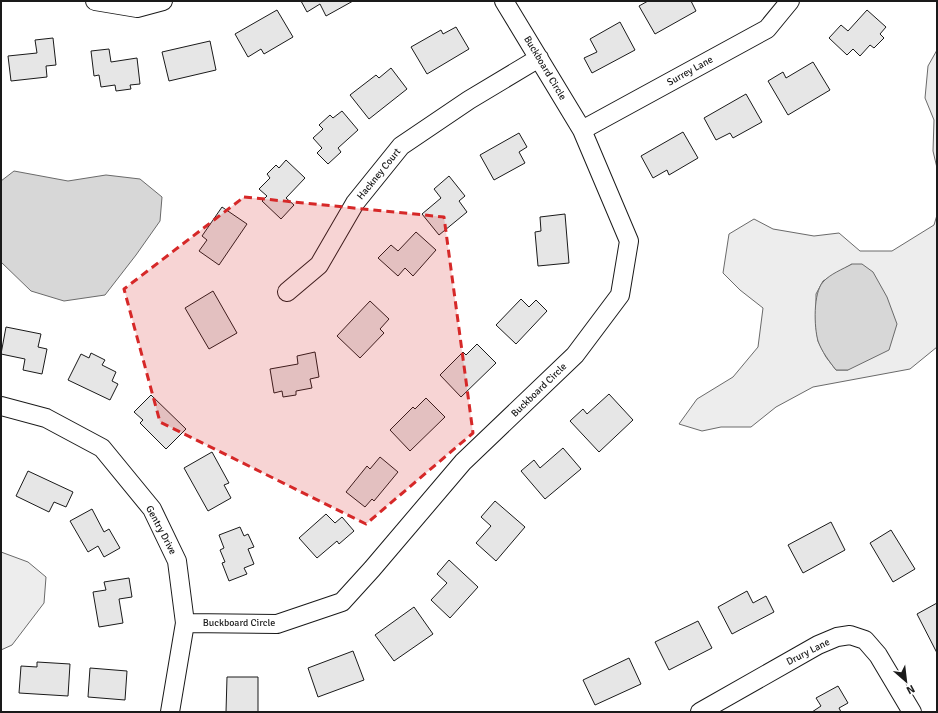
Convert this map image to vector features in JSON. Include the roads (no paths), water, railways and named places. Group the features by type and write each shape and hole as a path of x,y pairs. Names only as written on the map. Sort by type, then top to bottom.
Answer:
{"street":[{"path":"95,1 137,8 163,1"},
{"name":"Buckboard Circle","path":"185,624 277,624 342,602 463,462 575,356 620,295 629,241 582,130 504,1"},
{"name":"Surrey Lane","path":"582,130 767,28 790,1"},
{"name":"Hackney Court","path":"287,292 319,265 355,203 401,146 469,100 539,58"},
{"name":"Gentry Drive","path":"1,406 46,418 102,448 152,509 178,561 185,624 170,712"},
{"name":"Drury Lane","path":"700,712 818,645 837,637 850,635 865,640 878,655 912,712"}]}
